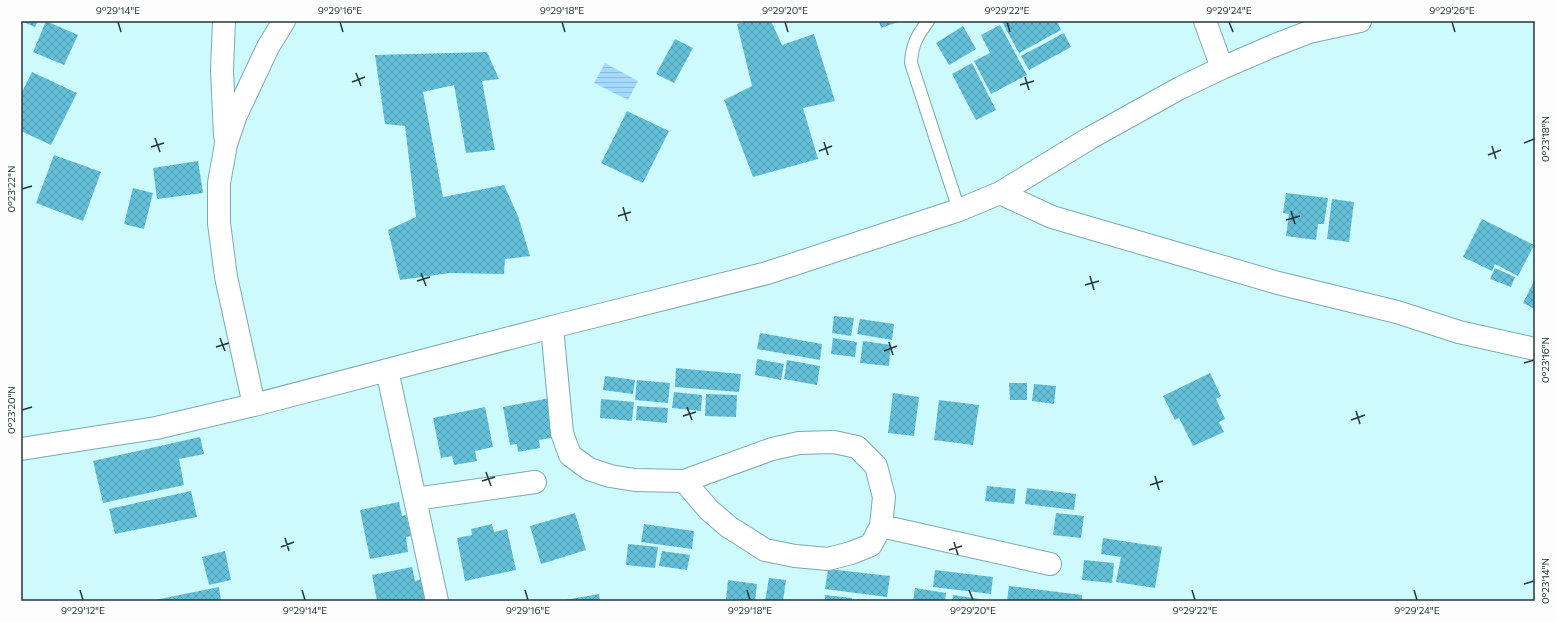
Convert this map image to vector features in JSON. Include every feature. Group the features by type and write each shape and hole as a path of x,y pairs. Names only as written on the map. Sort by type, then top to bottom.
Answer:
{"street":[{"path":"224,21 222,70 226,144"},
{"path":"254,405 226,277 219,223 219,184 226,144 236,115 268,47 284,21"},
{"path":"1206,21 1222,68"},
{"path":"21,449 156,428 254,405 552,327 767,273 959,210 1000,193 1090,138 1180,88 1222,68 1309,32 1360,21"},
{"path":"1000,193 1052,217 1278,283 1397,312 1459,332 1535,349"},
{"path":"552,327 562,433 570,455 588,469 610,476 636,480 684,481 772,449 799,443 834,442 857,447 876,466 884,497 881,526 871,545 851,553 828,558 795,556 765,550 729,528 709,510 684,481"},
{"path":"387,370 437,601"},
{"path":"414,499 535,482"},
{"path":"881,526 1050,564"}],"lane":[{"path":"928,21 917,36 912,49 911,63 959,210"}],"water":[{"path":"605,63 638,81 628,100 594,83"}],"building":[{"path":"21,21 38,21 35,27"},
{"path":"46,21 78,35 64,65 33,52"},
{"path":"748,21 771,21 782,45 814,34 835,101 803,108 818,159 753,177 724,100 752,86 737,24"},
{"path":"879,21 901,21 881,28"},
{"path":"1057,21 1061,30 1019,53 1002,22"},
{"path":"1000,25 1027,75 991,94 974,61 990,53 981,35"},
{"path":"963,26 976,49 949,65 936,43"},
{"path":"1064,33 1071,47 1029,70 1021,56"},
{"path":"675,39 693,48 674,83 656,74"},
{"path":"487,52 499,79 482,81 495,150 466,153 454,85 423,92 443,197 504,185 518,216 530,256 505,259 504,274 450,273 400,280 388,230 416,217 405,126 385,124 375,55"},
{"path":"972,63 996,110 976,120 952,74"},
{"path":"32,72 77,93 51,145 21,131 21,94"},
{"path":"627,111 669,131 643,183 601,163"},
{"path":"54,155 101,172 83,221 36,203"},
{"path":"198,161 203,193 157,199 153,168"},
{"path":"133,188 153,193 144,229 124,224"},
{"path":"1286,193 1328,198 1324,224 1318,224 1316,240 1286,236 1289,214 1283,213"},
{"path":"1332,199 1354,202 1349,242 1327,239"},
{"path":"1482,219 1534,245 1518,276 1495,264 1492,271 1463,257"},
{"path":"1495,268 1515,277 1511,287 1490,279"},
{"path":"1535,279 1535,309 1523,303"},
{"path":"834,316 854,318 851,336 832,333"},
{"path":"860,319 894,324 892,340 857,334"},
{"path":"760,333 822,344 820,360 757,349"},
{"path":"833,338 857,342 855,357 831,354"},
{"path":"863,341 891,345 889,366 860,363"},
{"path":"757,359 784,364 781,380 755,375"},
{"path":"787,360 820,366 817,385 784,379"},
{"path":"676,368 741,374 739,392 675,387"},
{"path":"1210,373 1221,396 1216,399 1225,419 1219,422 1224,432 1193,446 1179,418 1175,420 1163,396"},
{"path":"605,376 635,380 633,394 603,390"},
{"path":"637,380 670,383 668,403 635,400"},
{"path":"1009,383 1027,383 1027,400 1010,400"},
{"path":"1034,384 1056,386 1054,404 1032,401"},
{"path":"674,392 702,395 701,411 672,408"},
{"path":"893,393 919,397 914,436 888,433"},
{"path":"706,394 737,395 736,417 705,416"},
{"path":"550,398 557,437 539,440 540,448 518,452 517,444 510,445 503,407"},
{"path":"601,399 634,402 632,421 600,418"},
{"path":"939,400 979,405 973,445 934,440"},
{"path":"637,406 668,408 667,423 636,420"},
{"path":"485,407 493,447 475,451 477,461 454,465 452,456 441,458 433,418"},
{"path":"200,437 204,454 179,459 184,485 103,503 93,461"},
{"path":"987,486 1016,489 1014,504 985,501"},
{"path":"1027,488 1076,494 1074,510 1025,504"},
{"path":"191,491 197,517 115,534 109,509"},
{"path":"399,502 402,516 406,515 411,536 406,537 408,552 370,559 360,510"},
{"path":"575,513 586,550 541,564 530,526"},
{"path":"1056,513 1084,516 1081,538 1053,535"},
{"path":"492,524 494,532 507,529 516,570 465,581 457,538 472,535 471,529"},
{"path":"644,524 694,531 692,549 641,542"},
{"path":"1103,538 1162,547 1155,588 1116,582 1121,557 1101,554"},
{"path":"628,544 658,547 655,568 626,565"},
{"path":"225,551 231,580 209,585 202,557"},
{"path":"662,551 690,555 687,570 659,566"},
{"path":"1084,560 1114,563 1112,583 1082,580"},
{"path":"412,567 415,581 422,579 426,599 418,601 377,601 372,575"},
{"path":"828,569 890,576 887,597 825,589"},
{"path":"935,570 993,577 991,594 933,587"},
{"path":"769,578 786,580 783,601 765,601"},
{"path":"728,580 757,584 755,601 726,599"},
{"path":"1009,586 1082,595 1082,601 1007,601"},
{"path":"219,587 221,601 155,601 155,600"},
{"path":"915,588 946,593 945,601 913,601"},
{"path":"599,594 600,601 565,600"},
{"path":"825,595 852,598 852,601 825,601"},
{"path":"953,595 986,600 986,601 952,601"},
{"path":"857,599 870,600 870,601 857,601"}]}
